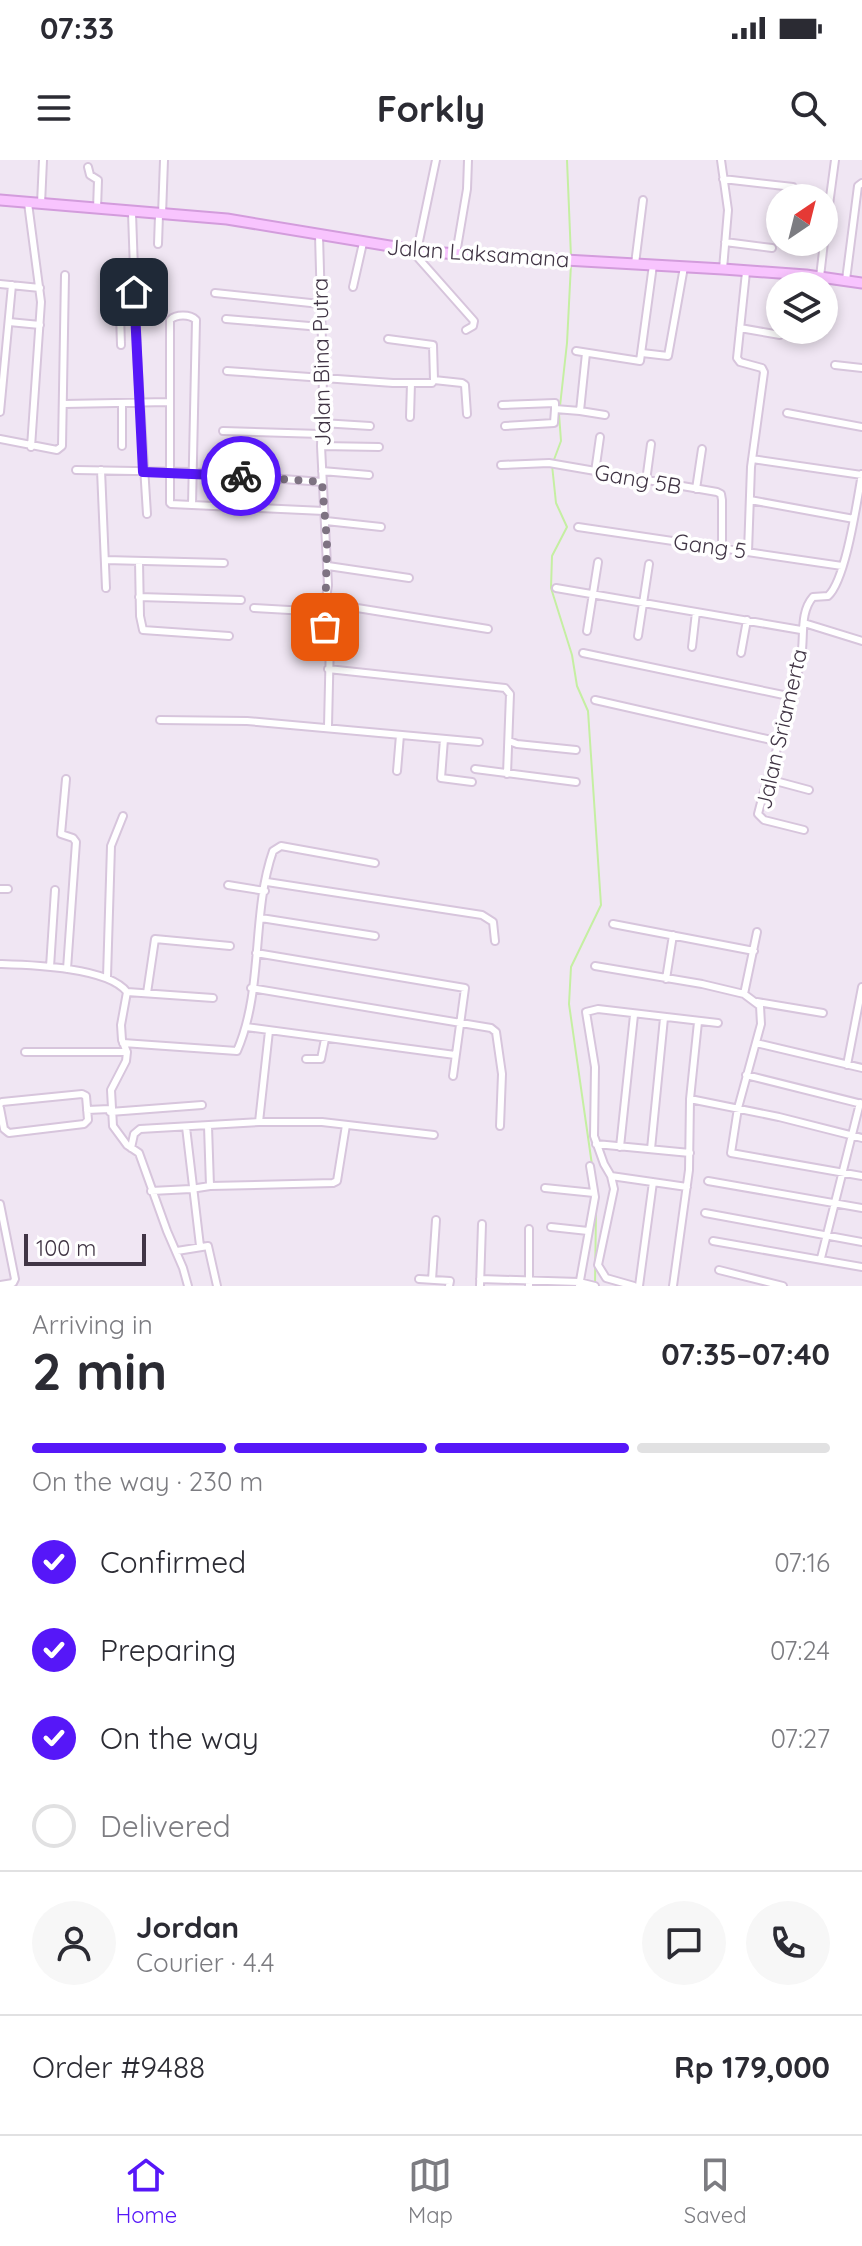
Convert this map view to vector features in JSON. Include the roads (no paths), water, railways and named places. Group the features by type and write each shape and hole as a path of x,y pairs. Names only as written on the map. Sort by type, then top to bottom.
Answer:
{"main road":[{"name":"Jalan Laksamana","path":"0,200 227,219 415,251 766,273"},
{"name":"Jalan Laksamana","path":"838,279 862,283"}],"street":[{"path":"41,204 43,160"},
{"path":"158,244 164,160"},
{"path":"436,160 415,251 474,321 473,326 466,330"},
{"path":"456,254 467,189 468,160"},
{"path":"721,160 728,210 723,269"},
{"path":"832,184 835,160"},
{"path":"88,167 90,175 98,180 97,209"},
{"path":"723,179 767,184"},
{"path":"846,280 858,186 862,183"},
{"path":"635,264 643,200"},
{"path":"28,203 40,288 31,447"},
{"path":"132,213 147,514"},
{"name":"Jalan Bina Putra","path":"319,235 323,378 321,446 328,566 324,612 330,640 328,726"},
{"path":"725,242 766,247"},
{"path":"353,287 363,243"},
{"path":"576,351 638,362 642,353 653,265"},
{"path":"642,353 668,356 684,267"},
{"path":"746,272 738,360 762,368 764,372 752,459 748,552"},
{"path":"0,439 31,447 60,448 64,404 65,275"},
{"path":"121,345 119,282 134,278"},
{"path":"0,284 40,288"},
{"path":"0,412 12,285"},
{"path":"215,293 320,304"},
{"path":"192,505 196,320 176,316 170,320 169,502 192,505 324,511"},
{"path":"226,319 321,327"},
{"path":"9,322 40,325"},
{"path":"740,328 766,333"},
{"path":"388,339 433,345 434,380"},
{"path":"580,411 586,353"},
{"path":"835,365 862,368"},
{"path":"227,371 411,383 432,383 434,380 465,385 467,414"},
{"path":"410,417 411,383"},
{"path":"64,404 168,402"},
{"path":"502,405 555,403 554,423 505,426"},
{"path":"122,405 122,446"},
{"path":"555,409 605,415"},
{"path":"787,413 862,427"},
{"path":"322,423 370,426"},
{"path":"223,431 321,434"},
{"path":"595,472 600,437"},
{"path":"646,481 651,444"},
{"path":"321,446 379,447"},
{"path":"696,489 702,449"},
{"path":"752,459 862,475"},
{"name":"Gang 5B","path":"501,465 553,464 721,494 722,548"},
{"path":"76,470 192,472 322,482"},
{"path":"101,470 106,588"},
{"path":"322,471 369,475"},
{"name":"Jalan Sriamerta","path":"804,830 759,817 793,697 802,651 803,626 810,600 833,592 854,519 862,475"},
{"path":"750,500 854,519"},
{"path":"326,521 381,527"},
{"name":"Gang 5","path":"578,527 842,566"},
{"path":"105,560 224,563"},
{"path":"139,561 143,630 229,636"},
{"path":"587,631 598,562"},
{"path":"638,636 649,564"},
{"path":"328,566 409,578"},
{"path":"556,588 643,604 803,626 862,641"},
{"path":"139,597 241,600"},
{"path":"326,603 488,629"},
{"path":"254,608 324,612"},
{"path":"692,647 696,612"},
{"path":"741,653 747,620"},
{"path":"583,653 793,697"},
{"path":"328,669 505,688 510,694 507,774"},
{"path":"595,700 780,742"},
{"path":"160,720 328,726 479,742"},
{"path":"397,771 400,735"},
{"path":"444,739 441,778 472,782"},
{"path":"509,741 576,750"},
{"path":"475,769 576,782"},
{"path":"66,779 61,834 76,842 67,969"},
{"path":"768,779 809,790"},
{"path":"107,977 111,846 123,816"},
{"path":"123,1043 234,1052 239,1048 246,1027 273,851 281,846 375,863"},
{"path":"267,882 482,915 493,922 495,941"},
{"path":"228,885 265,891"},
{"path":"50,967 55,890"},
{"path":"261,918 375,936"},
{"path":"613,924 754,951"},
{"path":"744,994 757,932"},
{"path":"666,979 673,935"},
{"path":"147,993 155,939 230,946"},
{"path":"256,953 461,986 466,991 453,1076"},
{"path":"0,964 67,969 107,977 120,983 127,992 121,1025 127,1052 126,1061 111,1090 113,1126 139,1153 188,1286"},
{"path":"595,966 744,994 757,1002 823,1013"},
{"path":"847,1065 862,987"},
{"path":"251,988 491,1028 496,1032 502,1074 500,1126"},
{"path":"127,992 213,998"},
{"path":"757,1002 761,1015 756,1043 730,1150 733,1154 862,1176"},
{"path":"653,1182 636,1286 606,1278 598,1265 614,1195 611,1176 596,1144 595,1067 585,1016 591,1009 718,1023"},
{"path":"620,1147 634,1015"},
{"path":"651,1149 664,1018"},
{"path":"673,1286 687,1187 690,1099 698,1022"},
{"path":"246,1027 455,1055"},
{"path":"259,1122 269,1031"},
{"path":"306,1059 321,1059 325,1039"},
{"path":"756,1043 862,1068"},
{"path":"25,1052 127,1052"},
{"path":"746,1075 861,1103 821,1258"},
{"path":"82,1094 86,1096 87,1110 88,1122 84,1124 9,1133 4,1129 0,1106 2,1102 82,1094"},
{"path":"690,1099 862,1138"},
{"path":"87,1110 202,1105"},
{"path":"129,1146 140,1129 259,1122 322,1122 434,1135"},
{"path":"151,1191 335,1182 340,1171 346,1125"},
{"path":"208,1126 210,1186"},
{"path":"186,1127 200,1246"},
{"path":"596,1144 690,1153"},
{"path":"579,1284 594,1193 590,1166"},
{"path":"611,1176 687,1187"},
{"path":"708,1181 862,1208"},
{"path":"545,1188 594,1193"},
{"path":"0,1204 15,1279 13,1283 0,1285"},
{"path":"705,1213 862,1242"},
{"path":"432,1280 436,1220"},
{"path":"482,1224 480,1282 592,1285"},
{"path":"551,1227 588,1231"},
{"path":"529,1229 529,1283"},
{"path":"713,1241 862,1267"},
{"path":"177,1251 209,1247 217,1286"},
{"path":"719,1270 783,1286"},
{"path":"419,1279 450,1281 449,1286"}],"waterway":[{"path":"567,160 571,257"},
{"path":"560,406 571,264"},
{"path":"559,414 561,441 552,465 556,503 567,527 552,556 551,588 572,655 577,686 588,711 601,905 571,967 569,1004 592,1165"},
{"path":"595,1285 596,1211"}]}
